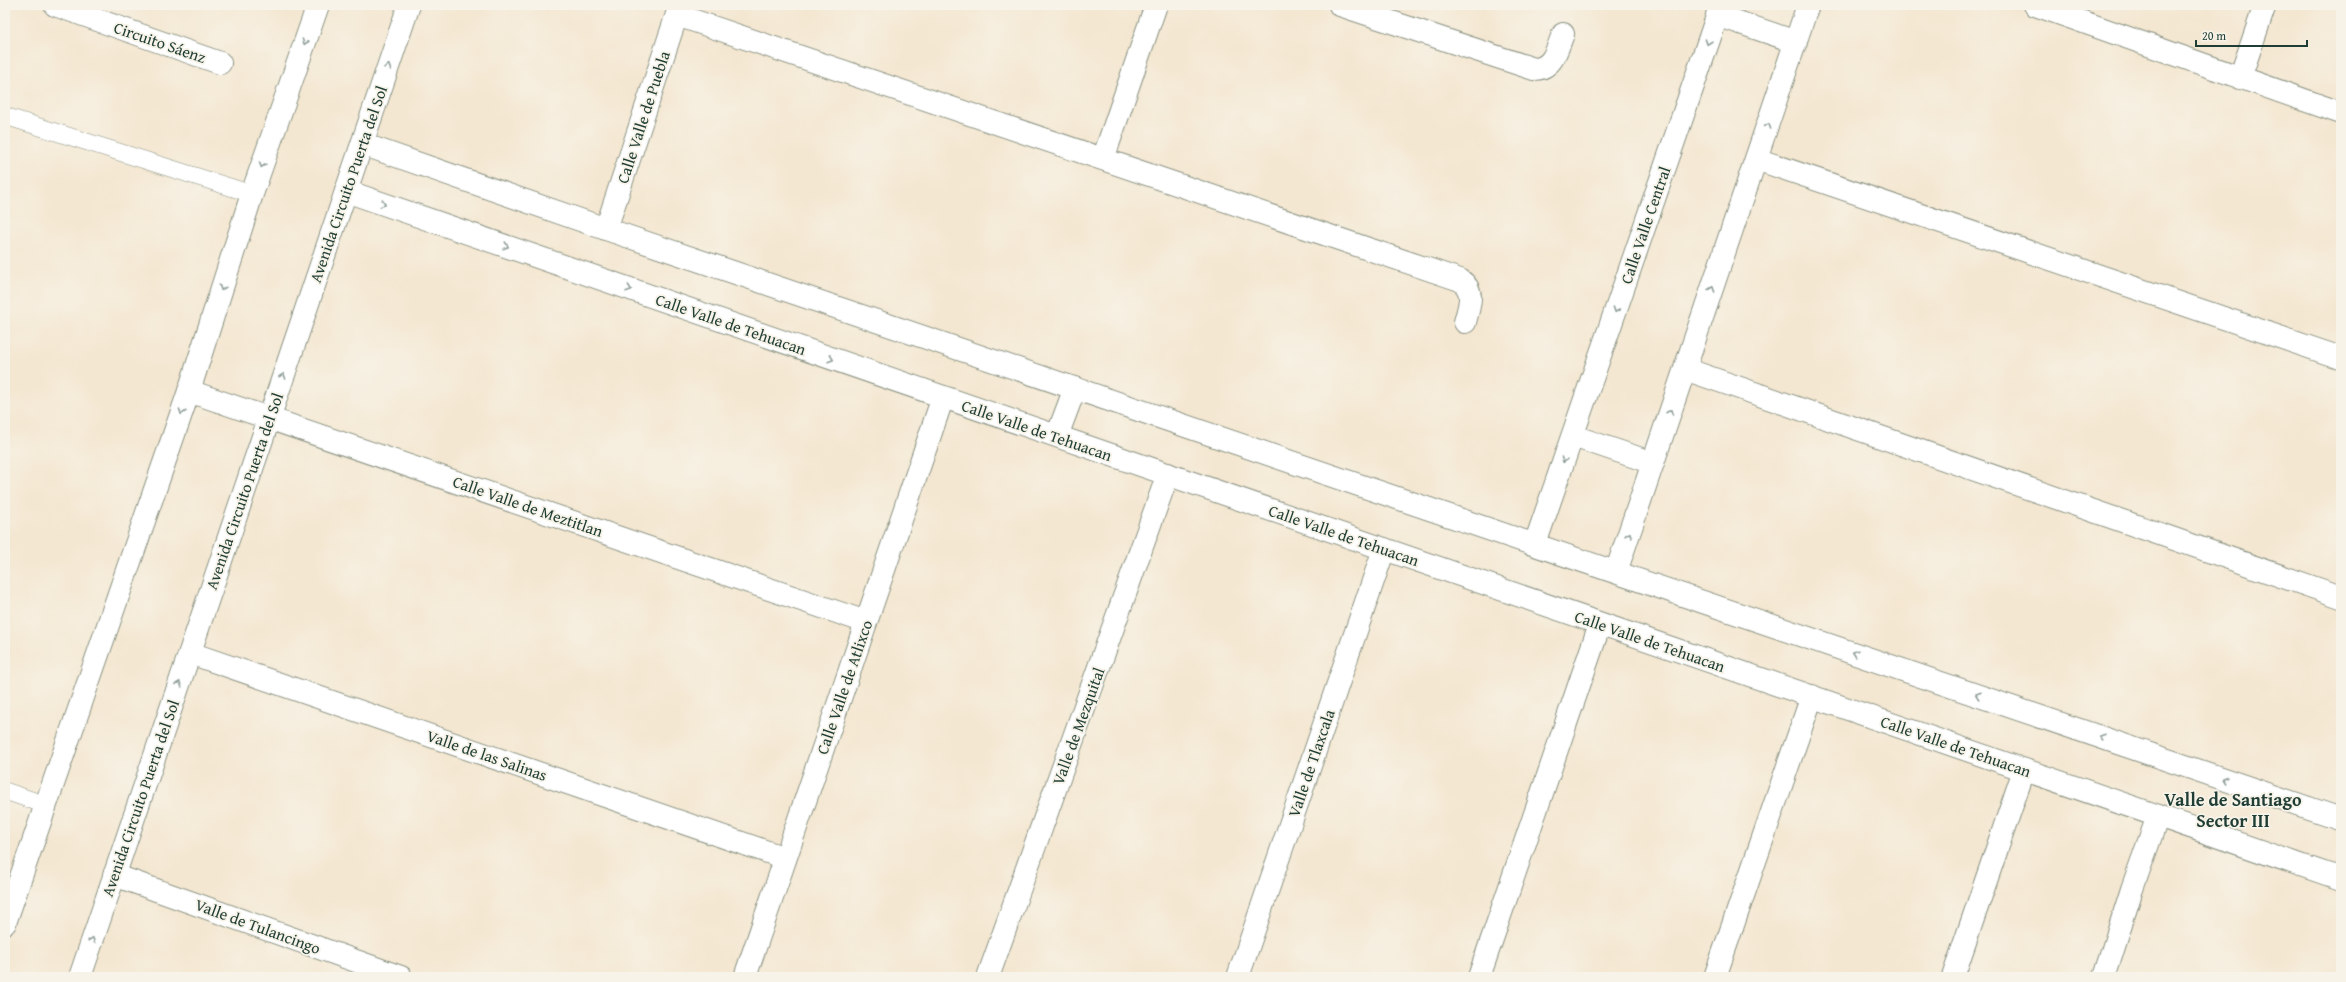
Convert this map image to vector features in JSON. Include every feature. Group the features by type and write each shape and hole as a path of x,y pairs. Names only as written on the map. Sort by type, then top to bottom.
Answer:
{"street":[{"name":"Circuito Sáenz","path":"55,5 220,62"},
{"path":"5,923 189,391 252,194 318,5"},
{"name":"Avenida Circuito Puerta del Sol","path":"80,977 409,5"},
{"path":"1103,159 1156,5"},
{"path":"1340,5 1534,69 1543,69 1550,64 1564,34"},
{"path":"1616,572 1808,5"},
{"path":"2035,5 2341,113"},
{"path":"2240,78 2265,5"},
{"path":"679,10 1103,159 1460,280 1467,285 1470,292 1470,301 1465,322"},
{"name":"Calle Valle de Puebla","path":"606,229 679,10"},
{"name":"Calle Valle Central","path":"1535,544 1719,10 1796,42"},
{"path":"362,144 606,229 2341,819"},
{"path":"1756,159 2341,358"},
{"name":"Calle Valle de Tehuacan","path":"346,191 2341,879"},
{"path":"1684,369 2341,597"},
{"path":"1057,436 1075,388"},
{"name":"Calle Valle de Meztitlan","path":"189,391 866,622"},
{"name":"Calle Valle de Atlixco","path":"744,977 943,397"},
{"path":"1573,436 1653,463"},
{"name":"Valle de Mezquital","path":"988,977 1168,474"},
{"name":"Valle de Tlaxcala","path":"1238,977 1384,549"},
{"path":"1478,977 1600,624"},
{"name":"Valle de las Salinas","path":"190,653 785,858"},
{"path":"1715,977 1812,696"},
{"path":"1953,977 2024,770"},
{"path":"2104,977 2132,889 2158,816"},
{"name":"Valle de Tulancingo","path":"114,875 401,977"}],"lane":[{"path":"5,116 252,194"},
{"path":"5,791 46,805"}],"district":[{"name":"Valle de Santiago Sector III","path":"2233,810"}]}
